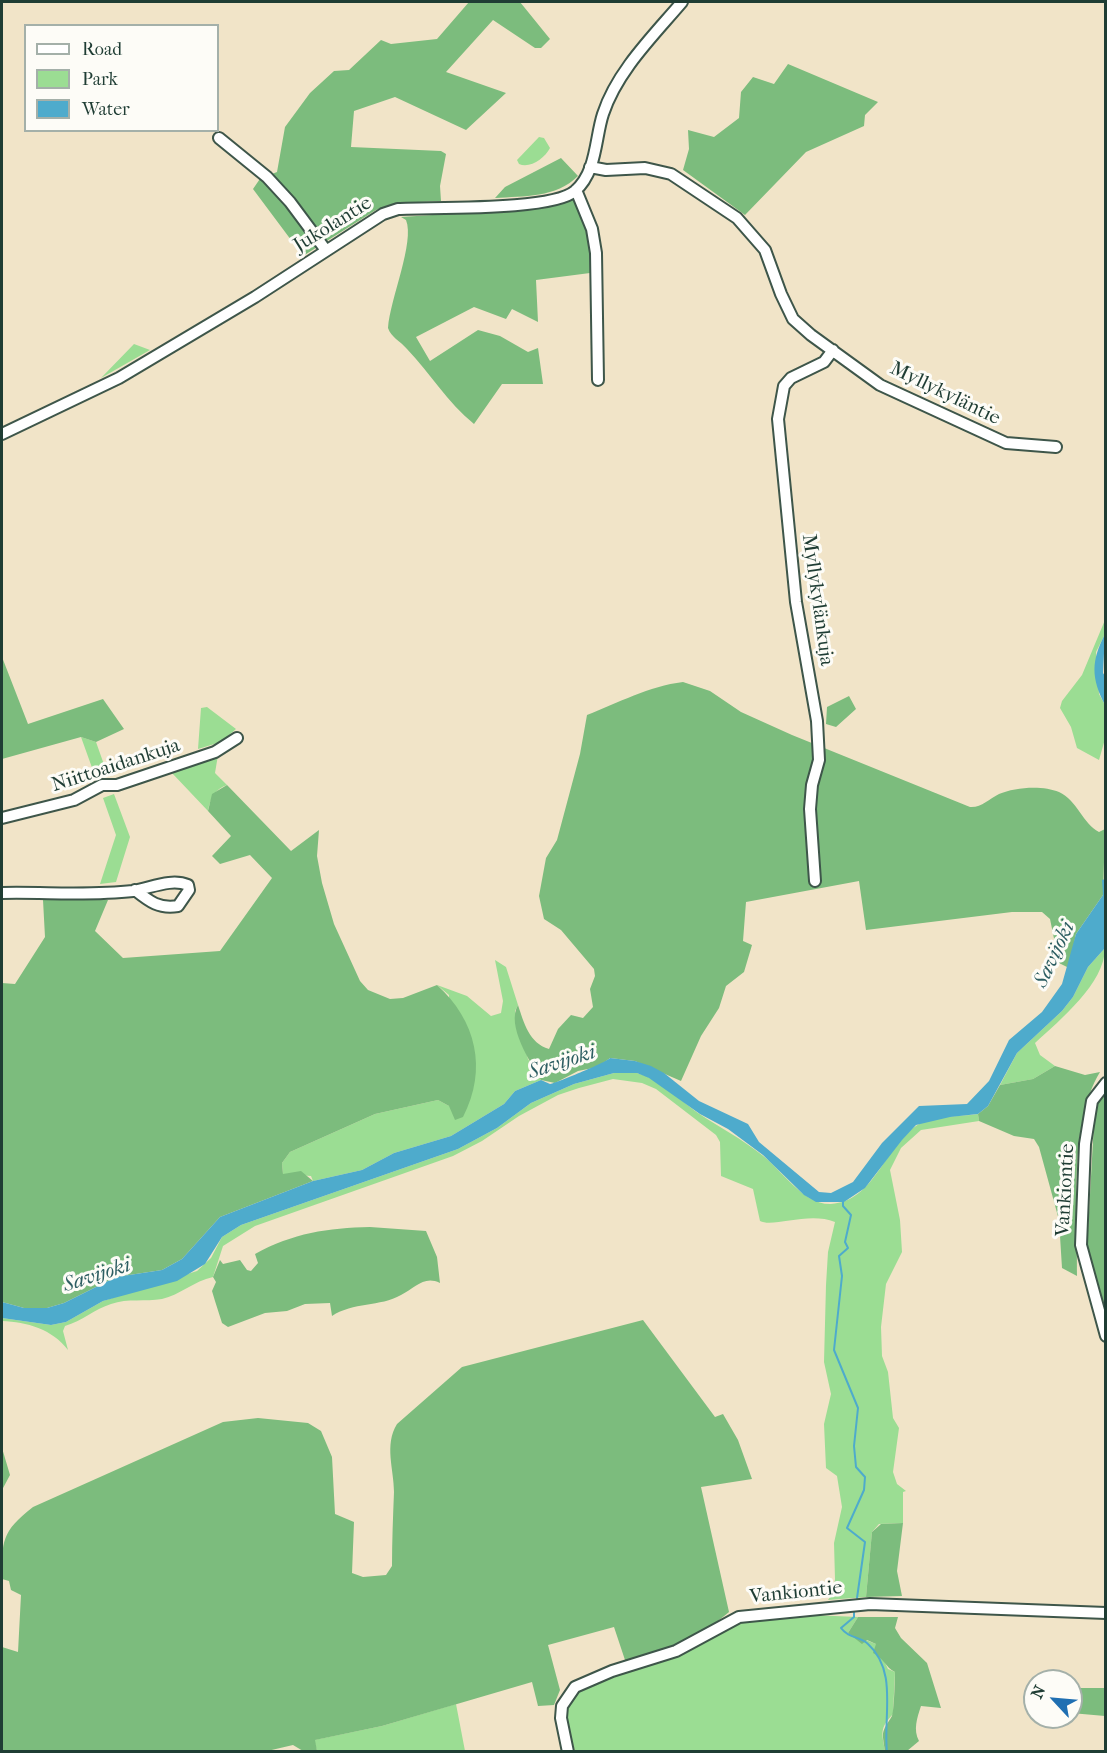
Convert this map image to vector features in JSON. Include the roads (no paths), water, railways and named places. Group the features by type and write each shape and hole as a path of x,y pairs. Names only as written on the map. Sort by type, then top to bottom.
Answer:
{"street":[{"path":"598,380 596,253 592,230 576,190 590,167 602,119 612,93 682,2"},
{"path":"219,138 282,194 325,249"},
{"name":"Myllykyläntie","path":"590,167 606,170 645,168 671,174 737,218 765,250 786,308 793,319 880,385 993,438 1018,445 1056,447"},
{"name":"Jukolantie","path":"2,434 118,378 255,297 369,220 398,209 526,203 555,198 576,190"},
{"name":"Myllykylänkuja","path":"815,881 810,809 812,785 819,760 817,721 796,602 778,419 784,386 791,378 824,362 833,350"},
{"name":"Niittoaidankuja","path":"2,818 74,800 102,785 117,785 215,752 237,738"},
{"path":"2,893 89,894 135,890"},
{"name":"Vankiontie","path":"1106,1083 1092,1101 1085,1144 1081,1245 1106,1336"},
{"name":"Vankiontie","path":"568,1752 561,1718 562,1706 575,1686 612,1671 676,1651 739,1617 870,1604 1106,1612"}],"water":[{"path":"1105,634 1103,673 1105,676 1105,705 1097,686 1094,670 1097,653"},
{"path":"1105,879 1105,948 1088,967 1073,997 1062,1011 1017,1053 988,1106 978,1114 950,1117 916,1125 865,1188 844,1202 816,1202 804,1195 763,1155 728,1129 700,1114 649,1078 637,1073 614,1073 574,1084 531,1103 497,1128 458,1149 241,1225 222,1237 205,1264 177,1281 103,1301 66,1322 51,1325 2,1318 2,1302 24,1308 47,1308 64,1303 116,1277 162,1270 182,1259 220,1217 313,1181 362,1170 394,1153 451,1136 504,1104 515,1091 541,1080 550,1084 554,1083 610,1058 635,1061 651,1066 664,1073 699,1101 748,1124 759,1142 819,1192 831,1193 853,1182 882,1143 919,1106 967,1104 989,1081 1009,1040 1042,1012 1062,984 1076,934 1103,895 1102,880"}],"waterway":[{"path":"843,1200 843,1206 851,1215 845,1242 848,1248 839,1256 842,1276 834,1350 858,1408 854,1446 856,1467 865,1477 864,1490 847,1528 865,1542 857,1598"},
{"path":"854,1612 854,1617 841,1628 847,1634 868,1644 883,1667 887,1695 887,1752"}],"water label":[{"name":"Savijoki","path":"1055,955"},
{"name":"Savijoki","path":"562,1063"},
{"name":"Savijoki","path":"97,1276"}]}
